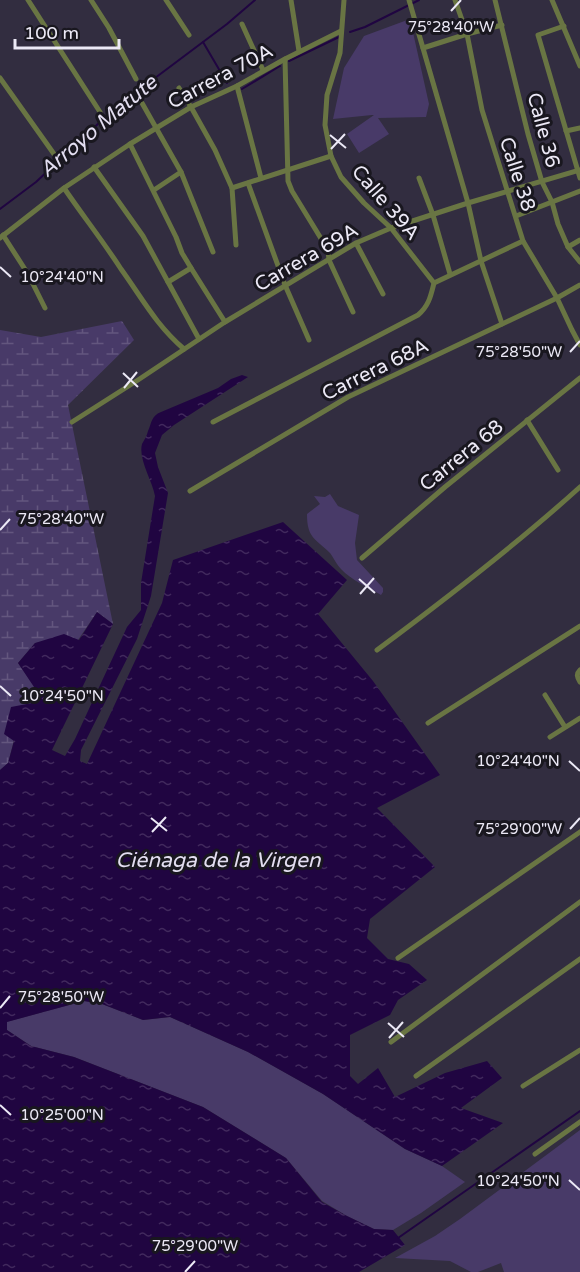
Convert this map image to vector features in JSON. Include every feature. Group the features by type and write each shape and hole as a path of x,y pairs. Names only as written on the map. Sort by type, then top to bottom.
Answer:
{"street":[{"path":"28,0 100,112"},
{"path":"91,0 136,79"},
{"path":"166,0 189,35"},
{"path":"291,0 299,51"},
{"name":"Calle 39A","path":"344,0 340,53 327,95 325,125 332,156 341,177 391,228 434,283"},
{"name":"Calle 38","path":"454,0 466,34 483,110 523,241 557,298 580,345"},
{"name":"Calle 36","path":"496,0 528,134 542,182 552,202 568,247 580,262"},
{"path":"552,0 580,66"},
{"path":"409,2 468,202 481,261 502,324"},
{"path":"243,24 263,70"},
{"path":"423,48 502,25"},
{"path":"564,26 538,35 580,178"},
{"name":"Carrera 70A","path":"2,237 64,188 156,128 192,107 341,31"},
{"path":"572,47 580,44"},
{"path":"285,59 288,181 328,250 328,260 352,312"},
{"path":"0,78 54,154"},
{"path":"237,86 261,178"},
{"path":"179,88 215,150 232,188 236,245"},
{"path":"142,103 181,172 213,252"},
{"path":"566,131 580,128"},
{"path":"130,144 154,190 182,253 225,322"},
{"path":"232,188 332,156"},
{"path":"94,167 144,236 199,339"},
{"name":"Carrera 69A","path":"72,422 225,322 356,243 391,228 468,202 579,171"},
{"path":"154,190 181,172"},
{"path":"420,178 450,274"},
{"path":"248,183 285,285 309,340"},
{"path":"64,188 153,317 168,336 184,350"},
{"path":"516,216 580,191"},
{"path":"2,237 28,274 45,308"},
{"path":"568,247 580,240"},
{"path":"213,422 418,315 424,310 434,283 523,241"},
{"path":"356,243 383,294"},
{"path":"168,282 191,268"},
{"name":"Carrera 68A","path":"190,491 348,397 580,285"},
{"name":"Carrera 68","path":"362,558 445,487 580,378"},
{"path":"527,420 558,470"},
{"path":"377,650 457,590 580,487"},
{"path":"428,723 580,627"},
{"path":"580,670 577,673 580,682"},
{"path":"545,696 564,727"},
{"path":"550,736 580,718"},
{"path":"398,958 580,832"},
{"path":"391,1042 580,902"},
{"path":"416,1076 580,959"},
{"path":"523,1086 580,1050"},
{"path":"535,1154 580,1122"}],"green space":[{"path":"410,19 429,104 426,117 378,118 389,134 359,153 347,134 374,115 333,119 344,68 364,36"},
{"path":"122,321 134,340 68,405 113,624 97,612 78,640 35,643 18,663 37,690 14,740 8,763 0,770 0,330 41,337"},
{"path":"330,494 338,506 359,515 355,543 357,560 383,588 381,595 345,573 330,553 310,533 307,514 320,504 314,496 325,497"},
{"path":"84,1001 102,1004 143,1020 170,1017 248,1052 323,1094 405,1149 442,1166 465,1182 393,1230 374,1229 322,1201 286,1158 203,1107 74,1057 31,1046 7,1030 6,1022"},
{"path":"580,1130 580,1272 504,1272 501,1263 478,1272 471,1272 450,1261 395,1258 460,1219"}],"water":[{"name":"Ciénaga de la Virgen","path":"242,375 248,377 162,435 155,453 168,493 151,596 137,639 81,750 80,761 87,764 162,603 173,560 283,522 347,580 318,614 373,681 440,775 377,808 435,867 370,919 367,938 388,959 409,964 427,980 398,1000 390,1015 350,1035 350,1076 358,1084 378,1068 395,1097 445,1073 487,1061 502,1078 461,1108 503,1123 442,1166 405,1149 323,1094 248,1052 170,1017 143,1020 102,1004 84,1001 7,1022 7,1030 31,1046 74,1057 203,1107 286,1158 322,1202 374,1229 393,1230 405,1245 359,1272 0,1272 0,770 8,763 14,741 4,734 11,707 32,703 36,690 18,663 35,643 64,634 79,640 97,612 113,624 52,750 65,756 127,627 141,610 141,583 155,496 141,450 152,420 155,415"}],"waterway":[{"name":"Arroyo Matute","path":"0,209 36,182 100,122 135,93 227,24 255,0"},
{"path":"350,32 419,0"},
{"path":"289,61 339,37"},
{"path":"203,42 227,83"},
{"path":"242,89 280,66"},
{"path":"398,1238 580,1111"}]}
